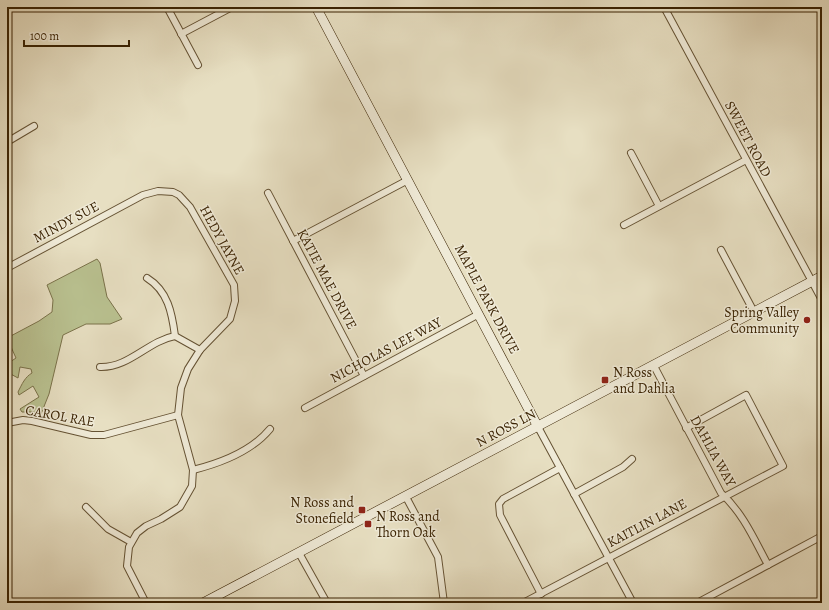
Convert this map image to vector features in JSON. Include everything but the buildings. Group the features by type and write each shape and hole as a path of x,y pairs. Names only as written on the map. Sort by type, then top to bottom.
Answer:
{"main road":[{"name":"MAPLE PARK DRIVE","path":"316,7 538,427"},
{"name":"N ROSS LN","path":"203,603 822,276"}],"street":[{"path":"167,7 198,65"},
{"path":"181,34 232,7"},
{"name":"SWEET ROAD","path":"664,7 822,300"},
{"path":"7,142 34,126"},
{"path":"631,153 660,206"},
{"path":"624,225 746,160"},
{"path":"293,241 408,180"},
{"name":"HEDY JAYNE","path":"131,542 137,533 146,526 174,511 184,502 192,486 193,470 178,415 183,383 188,369 200,350 230,319 236,301 234,285 196,216 179,195 167,191 158,191 136,199"},
{"name":"KATIE MAE DRIVE","path":"268,193 364,376"},
{"name":"MINDY SUE","path":"7,268 136,199"},
{"path":"721,250 754,312"},
{"path":"147,278 158,286 166,297 172,317 175,336"},
{"name":"NICHOLAS LEE WAY","path":"305,408 479,314"},
{"path":"100,367 117,365 165,339 175,336 200,350"},
{"name":"DAHLIA WAY","path":"654,366 686,428 724,496 732,503 743,517 768,565"},
{"name":"KAITLIN LANE","path":"523,603 783,466 746,395 686,428"},
{"name":"CAROL RAE","path":"7,423 23,420 32,421 91,435 104,435 178,415"},
{"name":"MAPLE PARK DRIVE","path":"538,427 633,603"},
{"path":"193,470 218,463 233,456 257,442 270,429"},
{"path":"574,494 623,467 632,459"},
{"path":"541,594 500,515 499,504 503,499 560,468"},
{"path":"406,496 438,558 444,603"},
{"path":"86,507 108,529 131,542 127,555 127,566 146,603"},
{"path":"697,603 822,536"},
{"path":"299,553 326,603"}],"green space":[{"path":"97,259 100,263 107,297 122,319 110,324 86,324 63,335 49,394 41,414 22,412 20,409 39,397 33,386 19,395 18,392 22,384 32,373 31,369 20,367 18,378 7,372 7,364 16,358 7,338 39,321 52,312 53,300 47,285"}],"place":[{"name":"Spring Valley Community","path":"807,320"},
{"name":"N Ross and Dahlia","path":"605,380"},
{"name":"N Ross and Stonefield","path":"362,510"},
{"name":"N Ross and Thorn Oak","path":"368,524"}]}
